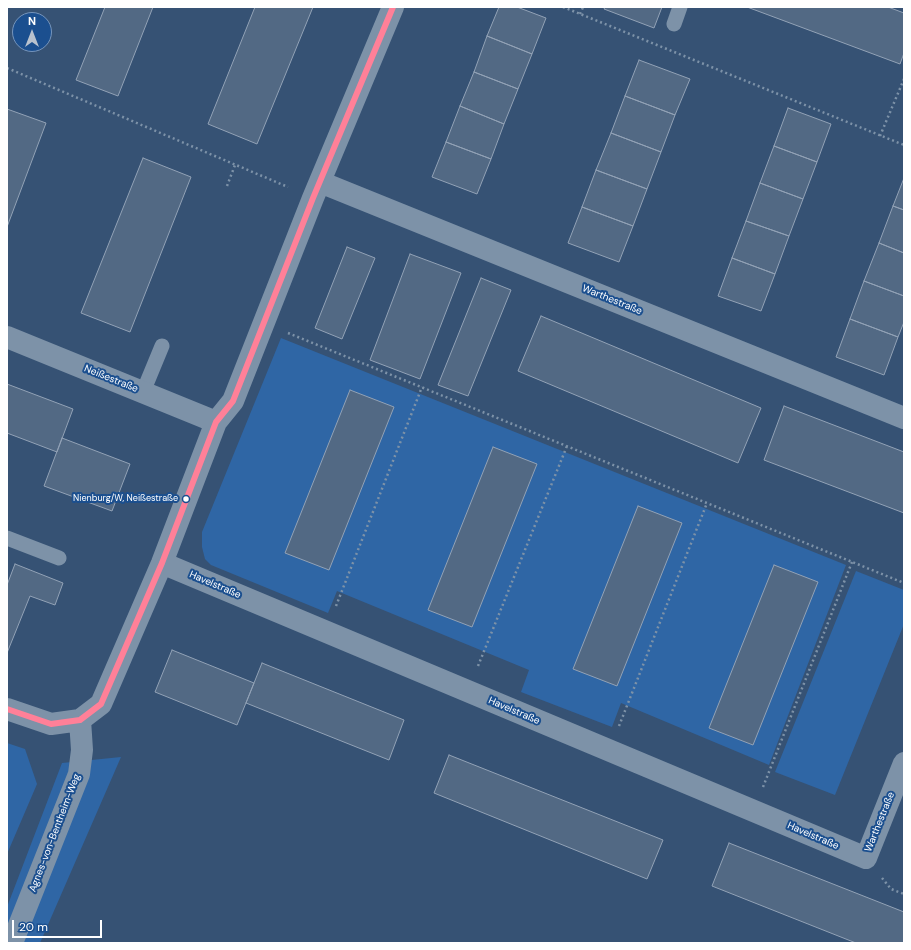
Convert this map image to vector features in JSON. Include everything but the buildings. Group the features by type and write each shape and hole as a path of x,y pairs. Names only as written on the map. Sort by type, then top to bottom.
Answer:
{"street":[{"path":"7,708 52,724 80,720 101,704 162,563 216,422 233,401 317,190 393,7"},
{"name":"Warthestraße","path":"317,190 904,418"},
{"name":"Neißestraße","path":"7,337 216,422"},
{"name":"Havelstraße","path":"162,563 866,858"},
{"name":"Agnes-von-Bentheim-Weg","path":"12,943 79,774 82,750 80,720"},
{"name":"Warthestraße","path":"866,858 904,763"}],"lane":[{"path":"674,24 680,7"},
{"path":"143,392 162,346"},
{"path":"7,538 59,558"}],"path":[{"path":"563,7 904,145"},
{"path":"580,14 583,7"},
{"path":"7,68 235,165 317,190"},
{"path":"880,136 904,79"},
{"path":"227,186 235,165"},
{"path":"264,323 904,583"},
{"path":"326,632 422,387"},
{"path":"468,691 567,446"},
{"path":"609,751 707,503"},
{"path":"753,811 852,562"}],"shaded area":[{"path":"281,338 846,565 769,765 621,703 612,727 521,692 529,670 337,591 328,613 211,565 205,559 202,547 202,532"},
{"path":"856,571 904,590 904,624 835,795 775,772"},
{"path":"7,743 25,749 37,784 7,854"},
{"path":"121,757 40,943 7,943 7,907 62,763"}],"transit line":[{"path":"7,709 51,724 80,720 101,704 162,563 216,422 233,401 313,198 393,7"}],"place":[{"name":"Nienburg/W, Neißestraße","path":"186,499"}]}
